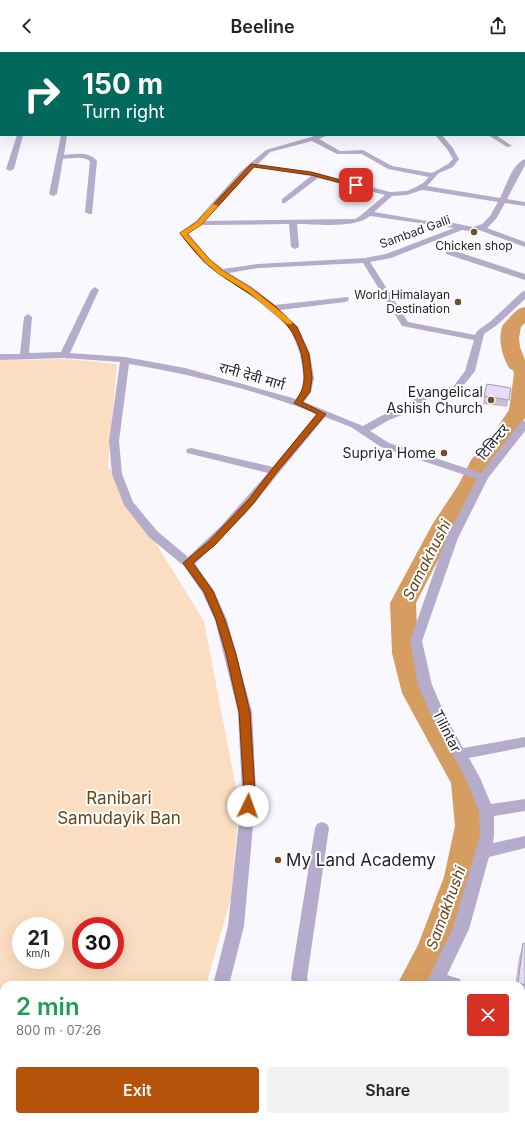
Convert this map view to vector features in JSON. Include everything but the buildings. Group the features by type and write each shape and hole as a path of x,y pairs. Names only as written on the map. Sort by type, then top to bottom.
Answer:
{"street":[{"path":"10,169 20,136"},
{"path":"53,194 64,136"},
{"path":"298,403 306,392 309,378 305,354 294,327 273,308 244,286 221,272 207,261 183,233 199,223 252,165 268,151 321,136"},
{"path":"423,188 437,171 451,165 456,159 450,148 439,136"},
{"path":"493,136 509,146"},
{"path":"314,138 339,153 363,152 390,168 434,175"},
{"path":"60,157 88,156 93,158 94,161 89,212"},
{"path":"480,228 495,215 519,168 525,161"},
{"path":"252,165 317,175 390,194 410,192 423,188 525,204"},
{"path":"285,201 317,175"},
{"path":"199,223 356,221 363,218 390,194"},
{"path":"368,214 427,223 449,224 461,228"},
{"path":"293,222 295,247"},
{"name":"Sambad Galli","path":"478,338 405,324 365,260 388,256 461,228 468,231 480,228 523,241"},
{"path":"449,252 525,277"},
{"path":"221,272 258,266 365,260"},
{"path":"64,355 83,318 95,290"},
{"path":"364,430 385,418 405,410 427,396 456,388 470,371 480,333 494,323 525,294"},
{"path":"273,308 345,299"},
{"path":"24,357 28,317"},
{"name":"रानी देवी मार्ग","path":"0,357 64,355 125,360 185,371 233,386 298,403 364,430 385,446 483,477"},
{"path":"125,360 114,441 117,474 128,503 153,534 188,563 208,591 221,620 245,712 249,792 236,926 222,981"},
{"path":"188,563 212,543 252,501 274,471 322,414"},
{"name":"टिलिन्टर","path":"483,477 525,424"},
{"path":"190,451 274,471"},
{"name":"Tilintar","path":"435,981 461,929 487,836 486,811 472,778 424,686 416,641 452,538 483,477"},
{"path":"459,754 525,742"},
{"path":"486,811 525,805"},
{"path":"300,981 299,978 312,906 322,828"},
{"path":"483,852 525,842"}],"green space":[{"name":"Ranibari Samudayik Ban","path":"67,359 117,364 108,466 204,621 239,804 231,898 207,981 0,981 0,360"}],"waterway":[{"name":"Samakhushi","path":"416,981 432,951 460,877 470,826 466,782 416,693 405,653 403,603 444,525 470,484 482,460 496,446 519,410 524,374 521,365 517,365 515,360 510,338 511,327 525,312"}],"slow traffic":[{"path":"215,206 199,223 183,233 207,261 221,272 249,289 289,323"}],"place":[{"name":"Chicken shop","path":"474,232"},
{"name":"World Himalayan Destination","path":"458,302"},
{"name":"Evangelical Ashish Church","path":"491,400"},
{"name":"Supriya Home","path":"444,453"},
{"name":"My Land Academy","path":"278,860"}],"route":[{"path":"248,806 249,792 245,712 231,654 221,620 208,591 188,563 212,543 252,501 274,471 322,414 298,403 306,392 309,378 305,354 294,327 249,289 221,272 207,261 183,233 199,223 252,165 311,174 356,185"}]}
